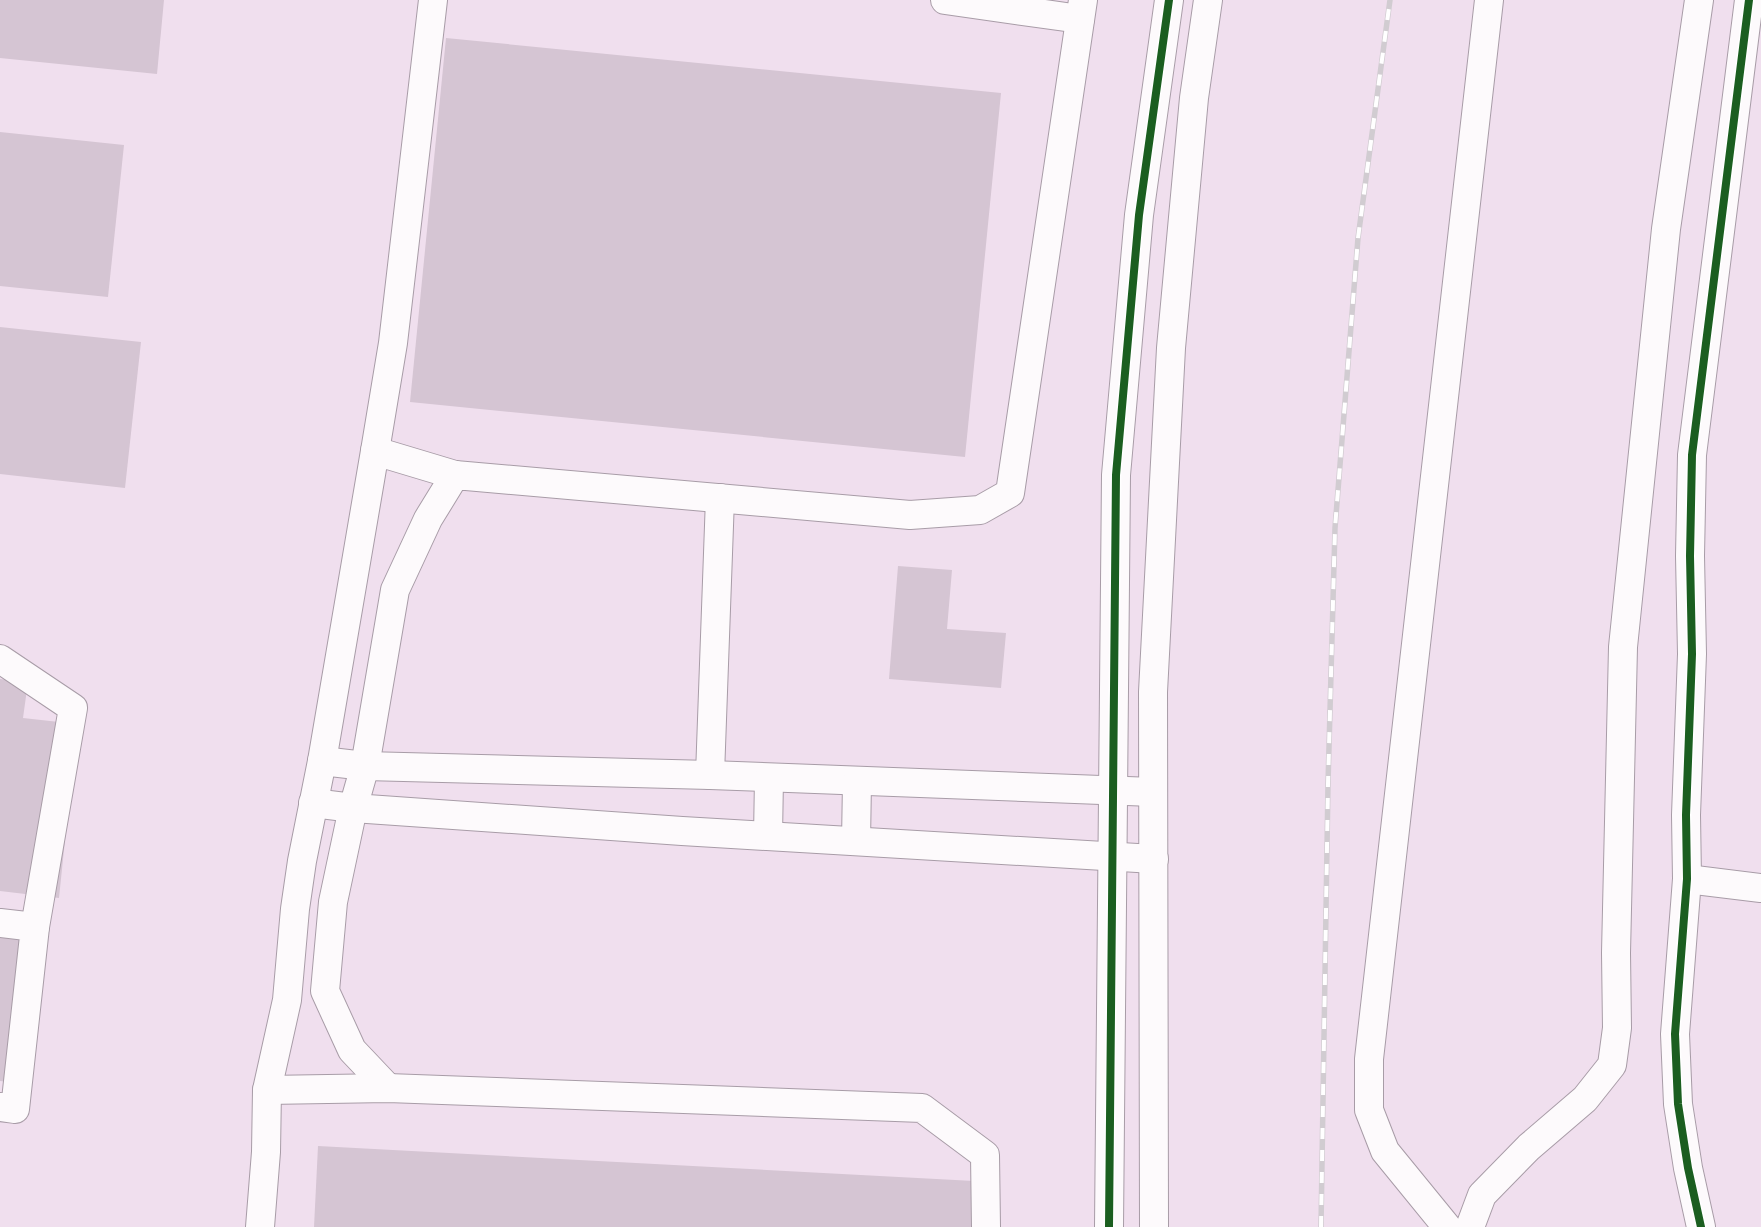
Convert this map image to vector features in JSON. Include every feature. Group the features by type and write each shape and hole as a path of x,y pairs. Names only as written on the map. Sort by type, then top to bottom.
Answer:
{"street":[{"path":"260,1227 266,1152 267,1090 287,1000 295,909 322,762 393,343 433,0"},
{"path":"375,452 455,474 910,515 980,510 1010,493 1081,9 945,0"},
{"path":"1110,1227 1116,475 1139,215 1169,0"},
{"path":"1154,1227 1153,692 1171,348 1194,98 1208,0"},
{"path":"1447,1227 1385,1151 1369,1110 1369,1059 1490,0"},
{"path":"1470,1227 1482,1195 1529,1147 1585,1099 1612,1065 1617,1028 1616,953 1623,646 1666,228 1699,0"},
{"path":"1701,1227 1688,1168 1678,1104 1675,1034 1687,879 1686,815 1692,654 1690,556 1692,455 1749,0"},
{"path":"388,1088 352,1050 324,991 333,902 353,808 365,766 395,590 428,519 455,474"},
{"path":"710,775 720,498"},
{"path":"0,659 73,708 35,927 15,1109 0,1107"},
{"path":"322,762 365,766 710,775 1153,792"},
{"path":"768,836 769,778"},
{"path":"856,841 857,782"},
{"path":"314,803 353,808 768,836 1154,859"},
{"path":"1687,879 1761,888"},
{"path":"0,924 35,927"},
{"path":"267,1090 388,1088 922,1108 985,1155 986,1227"}],"building":[{"path":"0,0 164,0 157,74 0,58"},
{"path":"446,38 1001,93 965,457 410,402"},
{"path":"0,132 124,145 108,297 0,286"},
{"path":"0,327 141,342 125,488 0,474"},
{"path":"898,566 952,570 947,629 1006,633 1001,688 889,679"},
{"path":"0,679 28,682 23,718 77,724 59,898 0,891"},
{"path":"0,932 34,935 18,1083 0,1081"},
{"path":"318,1146 974,1181 971,1227 314,1227"}],"railway":[{"path":"1321,1227 1328,784 1335,528 1358,238 1390,0"}],"cycle path":[{"path":"1109,1227 1116,475 1139,215 1169,0"},
{"path":"1701,1227 1688,1168 1678,1104 1675,1034 1687,879 1686,815 1692,654 1690,556 1692,455 1749,0"}]}
